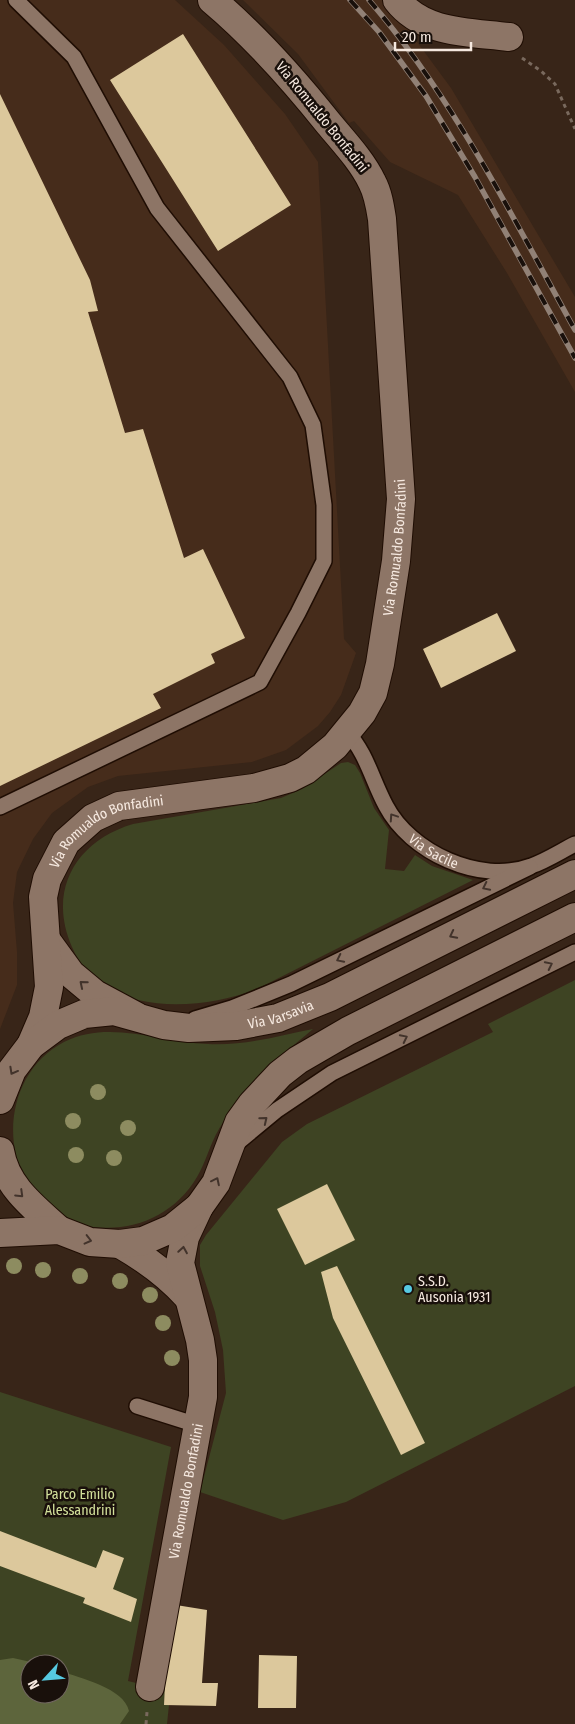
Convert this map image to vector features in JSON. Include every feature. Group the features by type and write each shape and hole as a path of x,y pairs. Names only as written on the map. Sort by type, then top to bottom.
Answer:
{"street":[{"name":"Via Romualdo Bonfadini","path":"31,1045 43,1017 50,987 43,914 47,879 66,842 92,818 134,803 272,784 306,770 335,746 362,713 372,693 380,664 399,533 401,499 380,207 372,181 346,144 281,66 238,22 212,0"},
{"path":"398,0 420,20 439,28 508,37"},
{"name":"Via Varsavia","path":"0,1100 12,1070 31,1045 58,1024 84,1014 114,1011 151,1021 189,1028 236,1026 257,1023 292,1013 330,997 575,874"},
{"path":"0,1151 2,1161 14,1188 58,1230 90,1242 120,1244 143,1240 173,1228 199,1207 216,1183 239,1122 256,1099 280,1074 315,1048 575,917"},
{"name":"Via Romualdo Bonfadini","path":"47,941 71,974 94,994 151,1021"},
{"name":"Via Romualdo Bonfadini","path":"150,1687 203,1397 203,1360 195,1315 180,1263 185,1237 199,1207"},
{"path":"0,1233 58,1230"},
{"path":"120,1244 145,1258 167,1274 188,1296"}],"lane":[{"path":"0,807 260,682 324,561 324,505 313,425 290,377 157,208 74,57 16,0"},
{"name":"Via Sacile","path":"347,732 359,746 386,807 400,827 421,846 441,858 465,867 511,871 530,867 575,844"},
{"path":"151,1021 196,1018 232,1008 276,990 530,867"},
{"path":"227,1152 276,1110 332,1074 575,952"},
{"path":"137,1406 197,1425"}],"path":[{"path":"508,37 522,58 541,71 555,84 575,129"}],"shaded area":[{"path":"0,0 175,0 224,45 285,114 318,162 344,639 356,653 341,695 330,712 318,726 286,750 252,762 118,776 88,787 52,813 33,839 17,872 13,903 17,952 17,985 0,1029"},
{"path":"243,0 386,0 451,88 575,297 575,392 507,273 458,195 390,162 354,121 349,123 298,54"}],"green space":[{"path":"348,762 355,765 360,773 374,808 389,830 385,869 404,871 415,855 432,866 473,880 257,989 220,1000 181,1004 141,1001 106,987 86,970 72,947 65,926 63,906 65,888 72,870 82,855 96,842 113,832 133,824 281,798 302,789 341,763"},
{"name":"S.S.D. Ausonia 1931","path":"575,980 575,1386 346,1502 283,1520 200,1492 226,1393 223,1350 215,1312 200,1266 200,1245 206,1235 282,1142 307,1124 493,1032 488,1024"},
{"path":"313,1029 273,1063 245,1091 219,1129 197,1177 188,1190 178,1201 153,1218 139,1223 109,1228 86,1226 58,1211 25,1179 17,1161 14,1141 13,1122 17,1102 24,1084 34,1067 47,1053 64,1042 81,1035 117,1032 190,1043 221,1044 261,1040"},
{"name":"Parco Emilio Alessandrini","path":"0,1392 171,1447 128,1681 165,1690 164,1704 169,1705 167,1724 0,1724"},
{"path":"13,1658 20,1660 20,1704 70,1704 70,1674 110,1690 119,1696 129,1711 120,1724 0,1724 0,1660"}],"building":[{"path":"183,34 291,205 218,251 110,80"},
{"path":"0,94 90,280 98,311 88,312 125,433 143,429 184,558 203,549 245,638 211,654 215,663 153,694 161,708 0,786"},
{"path":"497,613 516,651 441,688 423,649"},
{"path":"327,1184 355,1240 305,1265 277,1209"},
{"path":"337,1266 425,1443 401,1455 333,1318 321,1272"},
{"path":"0,1531 96,1568 103,1550 124,1558 113,1589 137,1599 131,1622 83,1603 85,1598 0,1566"},
{"path":"176,1605 207,1610 202,1683 218,1683 216,1706 164,1705 166,1661"},
{"path":"259,1655 297,1656 296,1708 258,1708"}],"railway":[{"path":"350,0 379,32 426,96 475,177 575,358"},
{"path":"369,0 400,38 455,118 505,202 575,330"}],"place":[{"name":"S.S.D. Ausonia 1931","path":"408,1289"}]}
